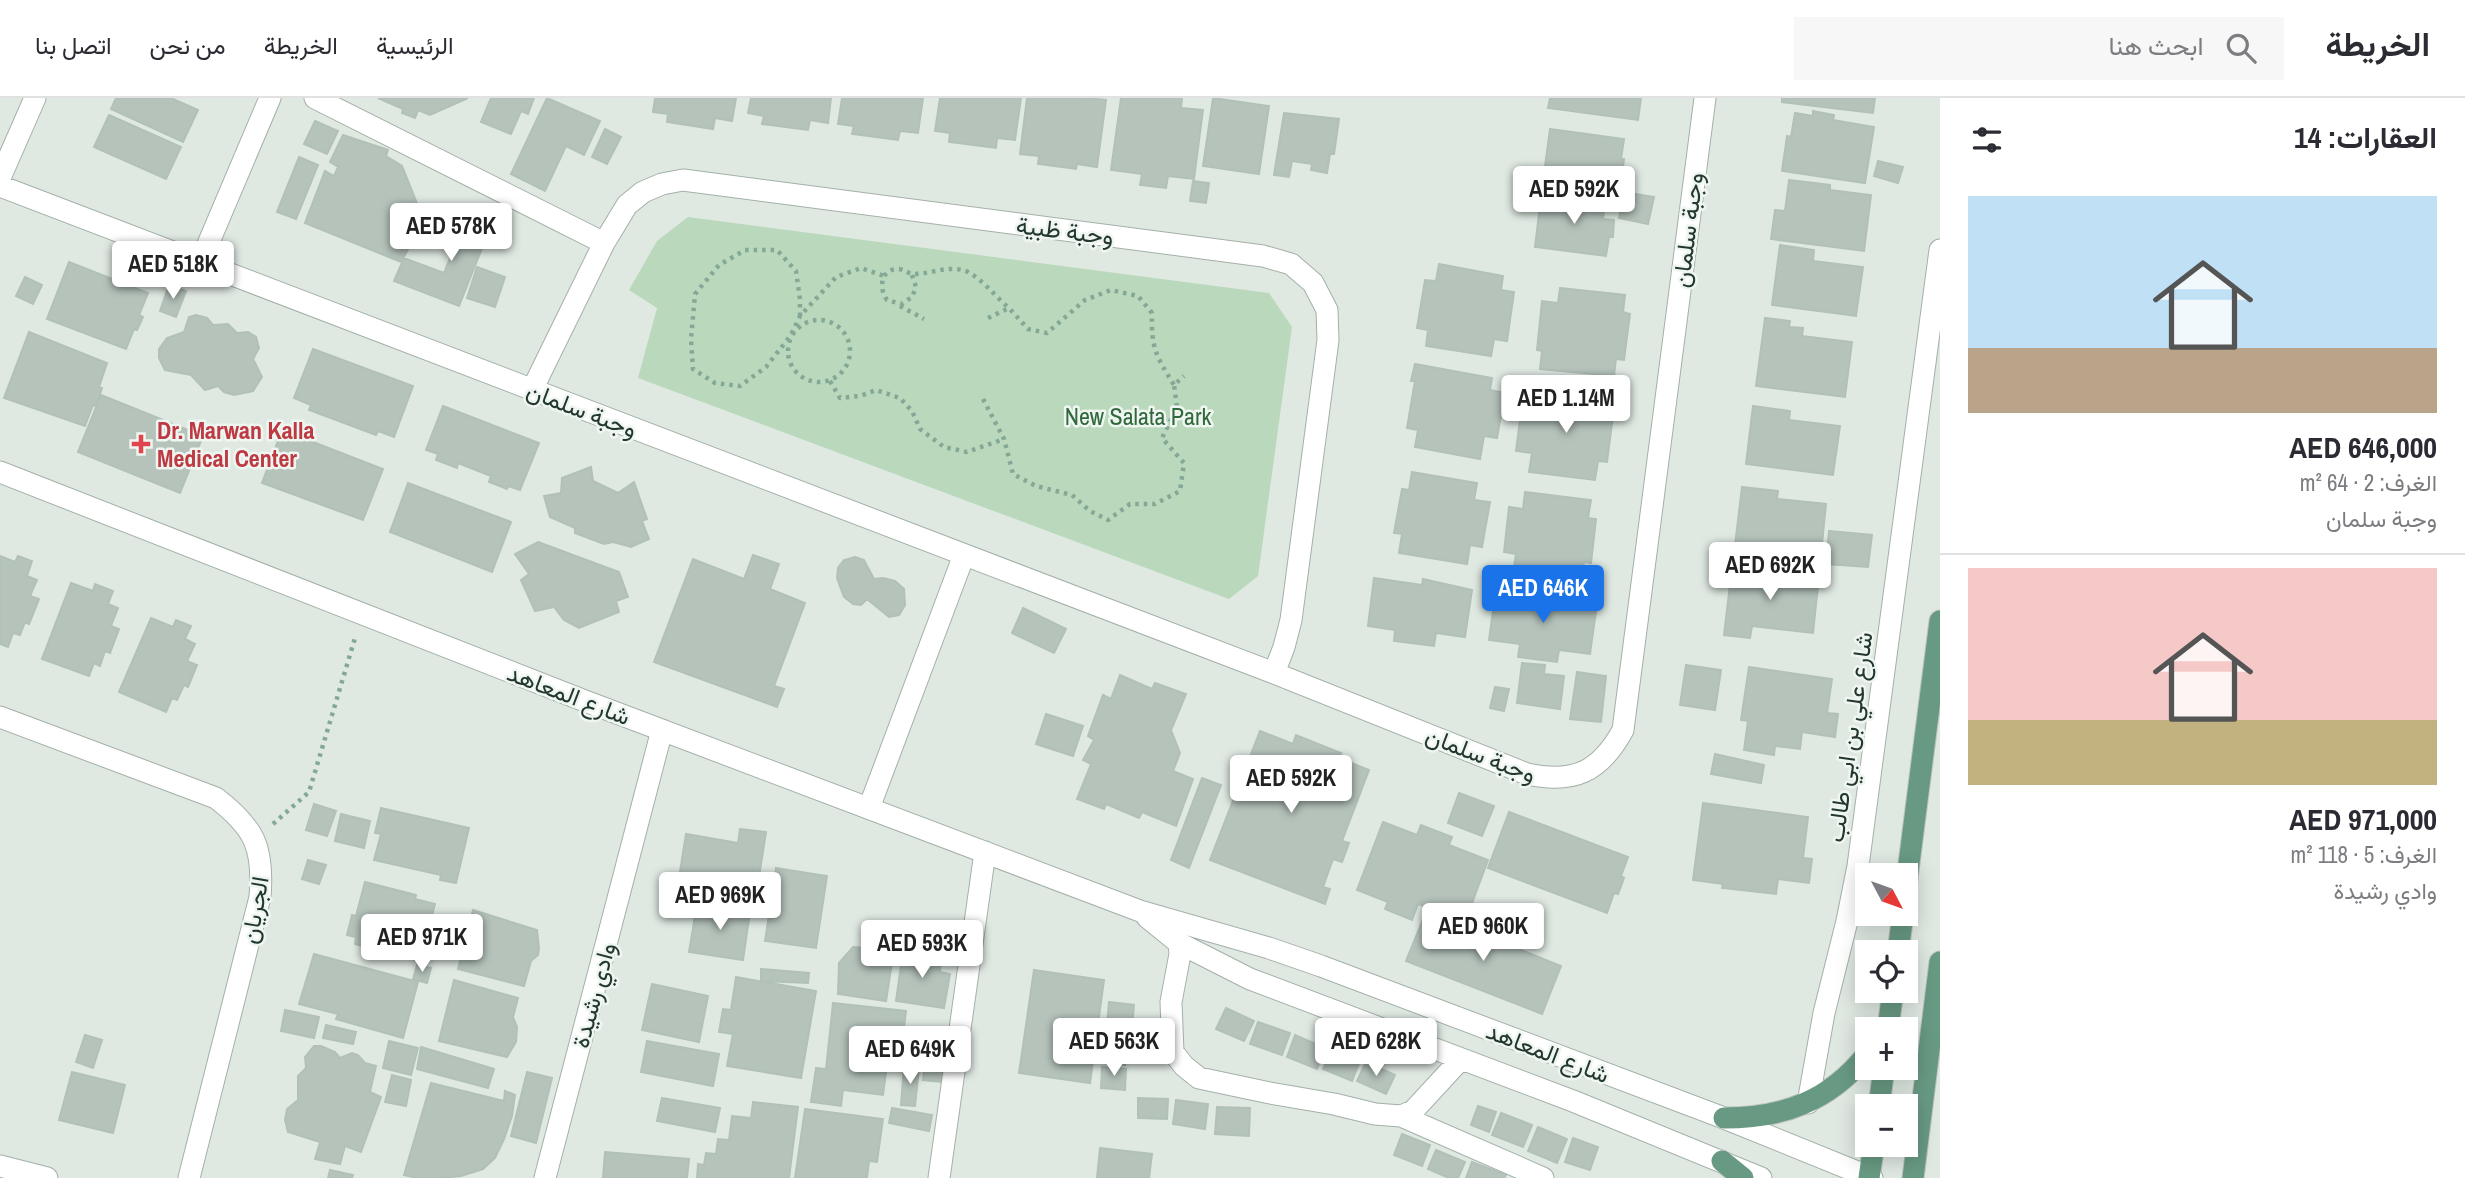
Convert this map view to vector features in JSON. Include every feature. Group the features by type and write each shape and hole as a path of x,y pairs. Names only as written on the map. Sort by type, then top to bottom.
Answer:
{"main road":[{"path":"1909,863 1940,621"},
{"path":"1913,1178 1940,962"},
{"path":"1724,1118 1772,1115 1808,1103 1837,1085 1855,1069"},
{"path":"1870,1178 1872,1157"},
{"path":"1721,1161 1742,1178"}],"street":[{"path":"200,263 270,98"},
{"path":"315,98 604,243"},
{"name":"وجبة سلمان","path":"0,186 1274,673 1527,774 1550,779 1573,776 1595,767 1612,751 1623,730 1705,98"},
{"path":"0,178 31,100"},
{"name":"وجبة ظبية","path":"532,390 604,243 627,205 643,192 662,184 683,180 1263,256 1291,264 1313,284 1327,310 1328,340 1291,620 1274,673"},
{"name":"شارع علي بن ابي طالب","path":"1808,1103 1824,1013 1858,866 1940,250"},
{"name":"شارع المعاهد","path":"0,472 662,730 1140,911 1308,961 1724,1118 1870,1178"},
{"path":"869,807 964,555"},
{"name":"الجريان","path":"0,717 216,799 239,816 255,841 263,869 260,897 189,1178"},
{"name":"وادي رشيدة","path":"545,1178 662,730"},
{"path":"939,1178 985,852"},
{"name":"شارع المعاهد","path":"1140,911 1179,943 1272,988 1573,1101 1761,1178"},
{"path":"1179,943 1180,954 1171,1002 1173,1052 1184,1066 1199,1078 1375,1114 1401,1115 1413,1111 1461,1059"},
{"path":"1401,1115 1543,1178"},
{"path":"0,1166 47,1178"}],"path":[{"path":"800,316 796,271 777,250 745,250 719,265 695,294 691,339 693,369 715,383 740,386 766,367 792,335 800,326 810,321 825,320 843,330 850,349 849,360 840,375 830,381 808,382 791,366 788,346 792,335 800,316 836,276 861,268 884,276"},
{"path":"923,319 887,300 883,295 881,282 884,276 901,269 912,275 948,269 967,272 1009,308 1028,329 1047,333 1085,300 1111,290 1138,296 1152,313 1151,340 1157,358 1174,384 1177,407 1162,438 1184,463 1180,491 1155,503 1130,504 1108,520 1090,511 1072,495 1036,486 1013,474 1004,439 983,399"},
{"path":"898,304 908,302 915,292 912,275"},
{"path":"988,318 1009,308"},
{"path":"1174,384 1184,376"},
{"path":"830,381 840,398 860,396 876,390 900,398 912,411 920,429 944,447 967,452 1004,439"},
{"path":"255,841 309,792 362,614"}],"green space":[{"name":"New Salata Park","path":"688,217 1269,293 1292,327 1258,576 1229,599 638,378 657,308 629,290 657,241"}],"building":[{"path":"116,98 171,98 198,110 183,142 111,109"},
{"path":"378,98 468,98 430,115 418,110 415,118 402,113 403,109"},
{"path":"491,98 534,98 528,114 521,111 511,134 481,122"},
{"path":"547,98 600,121 584,155 566,146 545,191 511,174"},
{"path":"655,98 736,98 732,121 715,118 713,129 667,122 668,114 653,112"},
{"path":"751,98 831,98 828,123 810,120 808,130 762,124 764,116 748,113"},
{"path":"842,98 923,98 918,133 900,131 898,140 852,134 854,126 838,124"},
{"path":"940,98 1021,98 1015,140 997,138 996,148 949,142 950,133 935,131"},
{"path":"1027,98 1106,100 1097,167 1077,164 1076,169 1038,164 1039,156 1020,154"},
{"path":"1121,98 1182,98 1181,108 1203,110 1194,179 1168,176 1166,188 1140,185 1142,174 1111,170"},
{"path":"1213,98 1269,106 1259,174 1203,166"},
{"path":"1550,98 1641,98 1638,120 1548,108"},
{"path":"1782,98 1875,98 1873,113 1782,102"},
{"path":"1813,111 1834,115 1833,120 1874,127 1865,183 1782,171 1787,136 1791,137 1795,113 1813,116"},
{"path":"1284,113 1339,119 1334,154 1330,154 1327,173 1311,170 1312,164 1292,161 1289,177 1274,175"},
{"path":"109,115 181,147 166,179 94,147"},
{"path":"315,121 338,131 327,154 304,144"},
{"path":"605,129 621,137 607,164 592,157"},
{"path":"1550,129 1624,139 1622,174 1611,173 1608,190 1543,181"},
{"path":"343,135 388,150 386,156 402,166 418,206 407,227 417,233 401,262 305,223 325,171 334,176 338,167 330,162"},
{"path":"299,157 318,165 296,219 277,212"},
{"path":"1878,161 1903,167 1898,183 1874,176"},
{"path":"1789,180 1830,185 1830,190 1871,195 1864,251 1771,239 1775,210 1785,211"},
{"path":"1193,181 1209,183 1206,203 1190,201"},
{"path":"1624,192 1654,197 1648,224 1619,218"},
{"path":"1541,197 1605,202 1603,219 1614,220 1613,237 1609,237 1606,256 1535,247"},
{"path":"470,208 494,218 459,306 394,281 404,258 444,273"},
{"path":"1780,245 1814,250 1813,261 1863,267 1856,316 1772,305"},
{"path":"69,262 148,293 139,315 143,317 137,330 134,329 126,349 47,319"},
{"path":"1439,264 1503,276 1501,290 1514,292 1507,341 1494,339 1491,356 1426,346 1428,330 1417,328 1425,280 1436,281"},
{"path":"477,267 505,277 495,307 467,298"},
{"path":"25,277 42,285 33,304 16,296"},
{"path":"169,285 186,291 176,317 160,311"},
{"path":"1560,288 1625,295 1623,312 1630,314 1624,360 1616,359 1614,376 1540,369 1542,351 1537,350 1542,301 1558,303"},
{"path":"196,315 207,318 213,325 228,324 237,333 248,332 256,337 259,348 253,359 262,377 253,391 234,395 224,392 218,386 205,390 191,375 165,370 159,358 159,349 167,338 184,332 189,317"},
{"path":"1765,318 1790,321 1789,327 1803,328 1802,336 1852,342 1845,397 1756,386"},
{"path":"29,332 107,363 96,406 93,405 85,426 4,398"},
{"path":"313,349 413,386 394,437 378,431 376,435 309,410 311,405 294,398"},
{"path":"1415,364 1492,378 1490,390 1505,393 1497,438 1484,436 1480,459 1415,447 1418,430 1407,428 1415,381 1411,381"},
{"path":"1541,390 1608,399 1606,415 1613,416 1607,462 1598,461 1595,480 1529,472 1532,453 1516,451 1522,404 1538,406"},
{"name":"Dr. Marwan Kalla Medical Center","path":"101,395 203,436 180,493 78,452"},
{"path":"443,406 539,443 520,490 508,486 507,489 489,482 491,476 458,463 457,468 436,460 438,454 426,450"},
{"path":"1753,406 1790,411 1789,420 1840,426 1833,475 1746,464"},
{"path":"282,430 383,469 363,520 262,483"},
{"path":"591,467 593,481 618,493 634,482 647,519 642,521 649,539 631,547 613,542 604,544 575,533 575,528 550,517 544,496 561,493 562,478"},
{"path":"1412,472 1477,483 1474,500 1490,502 1482,547 1470,545 1467,564 1399,553 1402,534 1394,533 1402,489 1409,490"},
{"path":"408,483 511,522 492,572 390,532"},
{"path":"1742,487 1778,491 1777,499 1826,504 1821,554 1735,545"},
{"path":"1525,492 1591,500 1588,518 1596,519 1591,563 1584,562 1581,581 1513,574 1516,554 1504,552 1509,507 1523,509"},
{"path":"1829,531 1872,535 1868,567 1826,564"},
{"path":"538,542 619,572 628,597 616,601 619,612 579,628 564,620 554,607 535,611 521,580 529,574 515,554"},
{"path":"753,555 779,564 770,589 805,603 774,686 784,689 777,707 654,662 693,559 744,579"},
{"path":"0,556 15,562 18,556 32,561 27,576 37,580 30,596 39,599 29,624 25,622 20,635 13,633 8,647 0,644"},
{"path":"855,557 864,560 874,579 895,581 904,589 905,605 899,615 889,617 867,599 861,605 853,604 844,597 837,578 838,568 844,560"},
{"path":"1732,567 1819,576 1813,633 1752,626 1750,638 1724,635"},
{"path":"1374,578 1422,585 1423,579 1472,590 1465,637 1436,633 1434,646 1394,641 1395,630 1368,626"},
{"path":"71,583 93,591 95,584 113,591 108,604 118,608 111,626 119,629 110,653 105,651 100,666 94,663 89,676 42,659"},
{"path":"1496,590 1597,604 1590,654 1559,650 1557,662 1518,657 1520,644 1489,640"},
{"path":"1023,608 1066,629 1054,653 1012,633"},
{"path":"151,618 173,627 176,620 191,626 185,639 195,644 187,661 197,665 188,687 184,685 177,700 172,698 166,712 119,692"},
{"path":"1522,663 1545,665 1544,674 1564,676 1560,709 1517,703"},
{"path":"1686,665 1721,670 1715,710 1680,705"},
{"path":"1749,667 1832,679 1827,713 1838,714 1835,737 1802,732 1800,749 1775,746 1774,755 1744,750 1748,721 1741,720"},
{"path":"1577,672 1606,676 1601,722 1570,719"},
{"path":"1120,675 1152,689 1155,683 1186,694 1171,730 1180,753 1173,771 1193,779 1176,826 1142,812 1139,818 1106,804 1104,809 1077,799 1091,764 1083,760 1094,740 1088,736 1103,695 1111,699"},
{"path":"1495,687 1509,689 1504,711 1490,708"},
{"path":"1046,714 1083,726 1073,756 1036,744"},
{"path":"1260,731 1293,744 1296,735 1341,753 1339,758 1369,770 1342,841 1349,843 1342,862 1333,859 1323,887 1330,889 1325,904 1210,860"},
{"path":"1715,754 1764,765 1761,783 1711,774"},
{"path":"1202,778 1221,785 1189,868 1171,860"},
{"path":"1459,793 1494,806 1482,836 1448,823"},
{"path":"1703,803 1808,817 1803,858 1812,859 1809,883 1778,879 1776,894 1722,888 1723,884 1693,880"},
{"path":"314,804 336,811 327,836 306,830"},
{"path":"381,808 469,828 456,883 440,880 441,875 374,860 381,834 375,833"},
{"path":"1509,812 1628,857 1618,894 1614,893 1607,913 1488,868"},
{"path":"341,814 370,821 364,848 335,841"},
{"path":"1383,822 1417,835 1421,825 1452,837 1449,845 1488,860 1465,922 1418,904 1412,920 1385,909 1388,902 1357,890"},
{"path":"740,829 766,832 755,902 689,892 691,880 679,878 686,834 738,843"},
{"path":"308,860 326,865 319,884 302,879"},
{"path":"776,868 827,876 816,948 765,941"},
{"path":"365,882 416,895 415,899 435,904 420,961 355,944 356,937 347,935 352,915 356,916"},
{"path":"697,904 750,912 743,960 689,952"},
{"path":"473,910 537,930 538,955 531,961 524,986 458,969"},
{"path":"1426,912 1561,966 1542,1014 1406,961"},
{"path":"853,947 894,950 886,1001 838,994 839,963"},
{"path":"903,951 941,956 940,972 950,974 944,1008 896,1001"},
{"path":"314,954 418,982 403,1038 336,1019 338,1014 299,1004"},
{"path":"417,965 431,968 427,983 413,979"},
{"path":"761,969 809,973 808,983 761,981"},
{"path":"1034,970 1104,980 1090,1083 1019,1073"},
{"path":"736,977 816,991 801,1078 727,1066 733,1034 719,1032 723,1009 731,1010"},
{"path":"454,980 518,998 513,1017 517,1027 516,1042 507,1057 439,1041"},
{"path":"652,984 708,996 699,1042 642,1030"},
{"path":"1109,1002 1134,1005 1132,1028 1107,1025"},
{"path":"833,1003 906,1011 901,1051 889,1049 883,1095 843,1090 841,1106 811,1102 816,1068 826,1069"},
{"path":"1226,1008 1254,1021 1244,1041 1216,1029"},
{"path":"285,1010 319,1017 314,1038 281,1031"},
{"path":"1258,1022 1290,1033 1282,1055 1250,1044"},
{"path":"326,1025 356,1032 353,1044 323,1038"},
{"path":"929,1033 947,1035 942,1082 923,1080"},
{"path":"1106,1033 1129,1036 1125,1065 1102,1061"},
{"path":"85,1035 102,1040 93,1068 76,1062"},
{"path":"1295,1035 1325,1048 1317,1069 1287,1057"},
{"path":"389,1041 418,1048 411,1075 383,1068"},
{"path":"647,1041 719,1054 713,1086 641,1072"},
{"path":"314,1046 335,1052 340,1058 352,1053 365,1063 376,1066 370,1092 381,1097 361,1152 345,1146 340,1164 315,1159 320,1142 288,1132 285,1120 287,1109 298,1100 298,1076 306,1068 305,1057"},
{"path":"421,1047 494,1069 488,1088 417,1069"},
{"path":"1332,1050 1360,1061 1352,1081 1323,1069"},
{"path":"1366,1062 1395,1075 1386,1094 1357,1081"},
{"path":"904,1065 919,1067 915,1106 901,1105"},
{"path":"1102,1067 1126,1069 1125,1090 1101,1088"},
{"path":"72,1072 125,1085 113,1133 59,1120"},
{"path":"527,1072 552,1078 536,1143 511,1136"},
{"path":"392,1075 411,1080 406,1106 385,1102"},
{"path":"431,1083 504,1101 505,1091 515,1095 512,1116 504,1139 495,1158 483,1169 461,1176 441,1178 404,1175"},
{"path":"662,1098 720,1108 715,1132 657,1121"},
{"path":"1138,1098 1168,1099 1167,1119 1138,1118"},
{"path":"1176,1100 1208,1104 1205,1129 1173,1124"},
{"path":"753,1102 798,1107 789,1178 697,1178 698,1164 704,1165 706,1153 716,1154 718,1139 729,1140 732,1116 751,1118"},
{"path":"1478,1106 1496,1112 1489,1132 1471,1125"},
{"path":"1217,1107 1250,1108 1249,1136 1215,1134"},
{"path":"892,1108 932,1115 929,1131 889,1123"},
{"path":"805,1109 883,1119 877,1162 869,1161 867,1178 795,1178"},
{"path":"1501,1113 1532,1125 1523,1147 1492,1135"},
{"path":"1538,1127 1567,1139 1557,1163 1528,1151"},
{"path":"1402,1134 1430,1145 1422,1166 1394,1155"},
{"path":"1573,1138 1598,1147 1590,1170 1565,1162"},
{"path":"1100,1148 1152,1154 1149,1178 1097,1178"},
{"path":"1436,1150 1465,1162 1458,1178 1449,1178 1428,1169"},
{"path":"605,1152 689,1159 687,1178 603,1178"},
{"path":"1472,1162 1506,1175 1504,1178 1466,1178"},
{"path":"330,1170 353,1175 352,1178 328,1178"}],"place":[{"name":"Dr. Marwan Kalla Medical Center","path":"141,444"}]}
